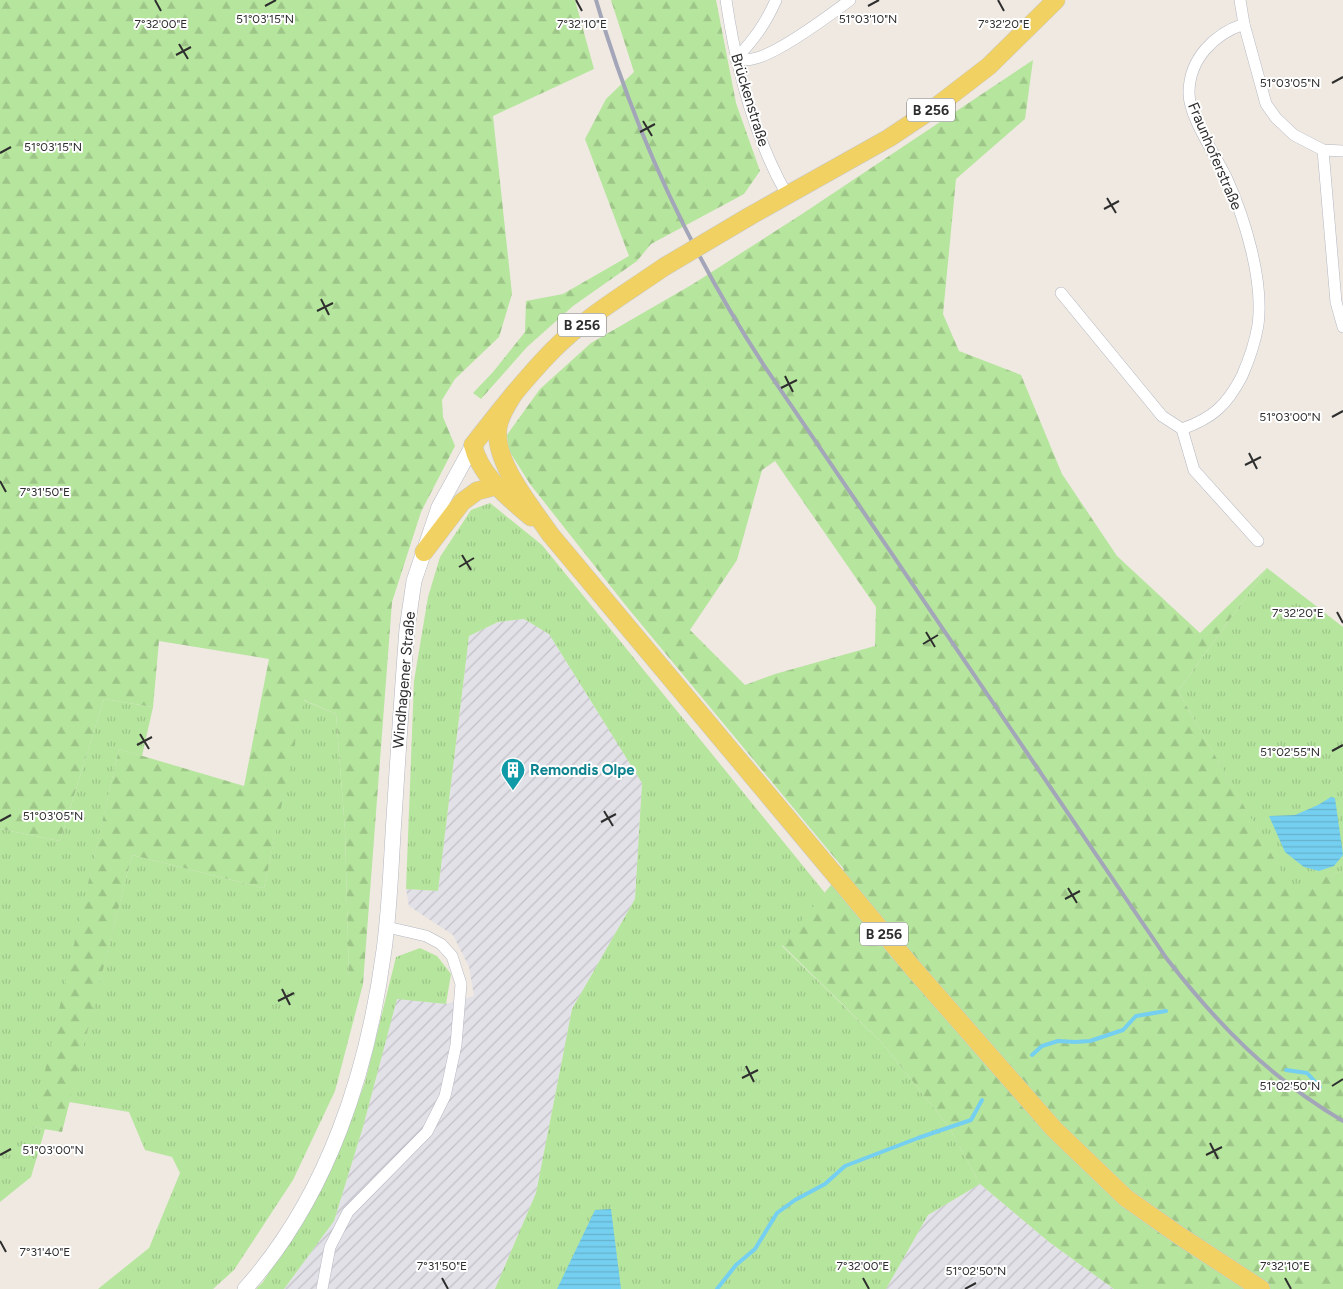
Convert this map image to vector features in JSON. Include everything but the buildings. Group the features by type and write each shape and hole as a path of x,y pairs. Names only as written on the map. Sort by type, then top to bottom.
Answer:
{"main road":[{"name":"B 256","path":"473,445 512,395 552,351 592,316 664,267 889,138 937,106 989,66 1056,0"},
{"name":"B 256","path":"512,395 501,415 498,429 500,450 509,472 550,534 912,967 1054,1130 1126,1198 1261,1289"},
{"name":"B 256","path":"473,445 509,472"},
{"name":"B 256","path":"473,445 476,457 496,486 550,534"},
{"name":"Windhagener Straße","path":"246,1289 285,1236 309,1196 336,1141 353,1092 369,1032 387,927 406,629 414,581 439,507 473,445"},
{"path":"424,552 462,502 477,491 496,486"}],"street":[{"name":"Brückenstraße","path":"726,0 736,59 753,116 767,153 788,195"},
{"path":"736,59 755,38 776,0"},
{"path":"736,59 753,59 770,53 850,0"},
{"path":"1240,0 1244,24 1266,104 1276,118 1294,135 1323,150 1343,151"},
{"name":"Fraunhoferstraße","path":"1182,429 1202,422 1218,410 1234,391 1250,358 1258,324 1258,295 1254,264 1243,223 1228,180 1192,111 1189,92 1193,70 1214,40 1230,29 1244,24"},
{"path":"1323,150 1336,302 1343,327"},
{"path":"1061,293 1162,416 1182,429 1194,470 1258,542"},
{"path":"322,1289 330,1247 348,1212 427,1132 445,1096 456,1045 461,984 452,956 440,944 426,936 387,927"}],"shaded area":[{"name":"Remondis Olpe","path":"524,619 549,634 642,783 635,899 572,1009 536,1193 495,1289 284,1289 334,1221 363,1127 397,998 446,1004 474,996 469,967 453,935 409,906 406,889 438,891 469,636 498,622"},
{"path":"980,1184 1049,1242 1114,1289 886,1289 928,1215"}],"green space":[{"path":"0,0 575,0 594,69 493,116 512,294 499,337 455,379 442,400 443,417 455,446 421,512 392,602 363,984 349,980 345,830 336,714 304,700 264,888 132,855 62,1132 32,1127 119,749 244,786 269,659 159,641 153,707 104,699 60,841 0,829"},
{"path":"611,0 716,0 736,103 760,171 744,194 651,244 637,261 573,306 527,347 481,399 473,393 493,372 525,332 526,301 563,294 629,256 585,139 606,99 634,72"},
{"path":"1033,60 1025,119 956,179 943,314 959,351 1021,375 1062,474 1117,556 1200,633 1267,568 1178,691 1291,888 1343,871 1343,1289 1114,1289 1049,1242 980,1184 949,1127 883,1044 782,945 844,869 627,607 530,484 508,449 507,435 540,389 591,343 693,284 802,214","holes":["775,461 876,607 875,646 775,674 745,685 690,630 737,560 762,470"]},
{"path":"490,503 542,545 825,893 782,946 883,1044 949,1127 980,1184 928,1215 886,1289 495,1289 536,1193 572,1009 635,899 642,783 549,634 524,619 498,622 469,636 438,891 406,889 414,681 428,597 440,557 471,510"},
{"path":"1267,568 1343,627 1343,871 1291,889 1178,691"},
{"path":"104,699 153,707 142,756 119,749 33,1127 45,1129 31,1177 0,1202 0,829 60,841"},
{"path":"303,700 336,714 345,830 349,979 363,984 335,1091 293,1180 234,1270 213,1289 98,1289 149,1248 180,1173 172,1157 145,1150 129,1112 69,1102 132,855 264,888"},
{"path":"420,948 437,956 451,974 446,1004 397,999 363,1127 334,1221 284,1289 256,1289 263,1282 319,1194 346,1134 365,1082 396,957"}],"water":[{"path":"1331,797 1335,798 1343,855 1334,866 1319,871 1304,867 1285,852 1269,816 1295,815"},
{"path":"611,1209 621,1289 557,1289 595,1210"}],"waterway":[{"path":"1032,1055 1042,1046 1058,1041 1090,1041 1123,1030 1136,1016 1166,1011"},
{"path":"1286,1070 1307,1073 1320,1087"},
{"path":"717,1289 736,1265 755,1249 777,1213 795,1200 825,1184 845,1166 971,1120 982,1100"}],"railway":[{"path":"596,0 628,96 666,188 711,277 763,364 1167,959 1206,1006 1247,1049 1292,1087 1343,1121"}],"place":[{"name":"Remondis Olpe","path":"513,791"}]}
